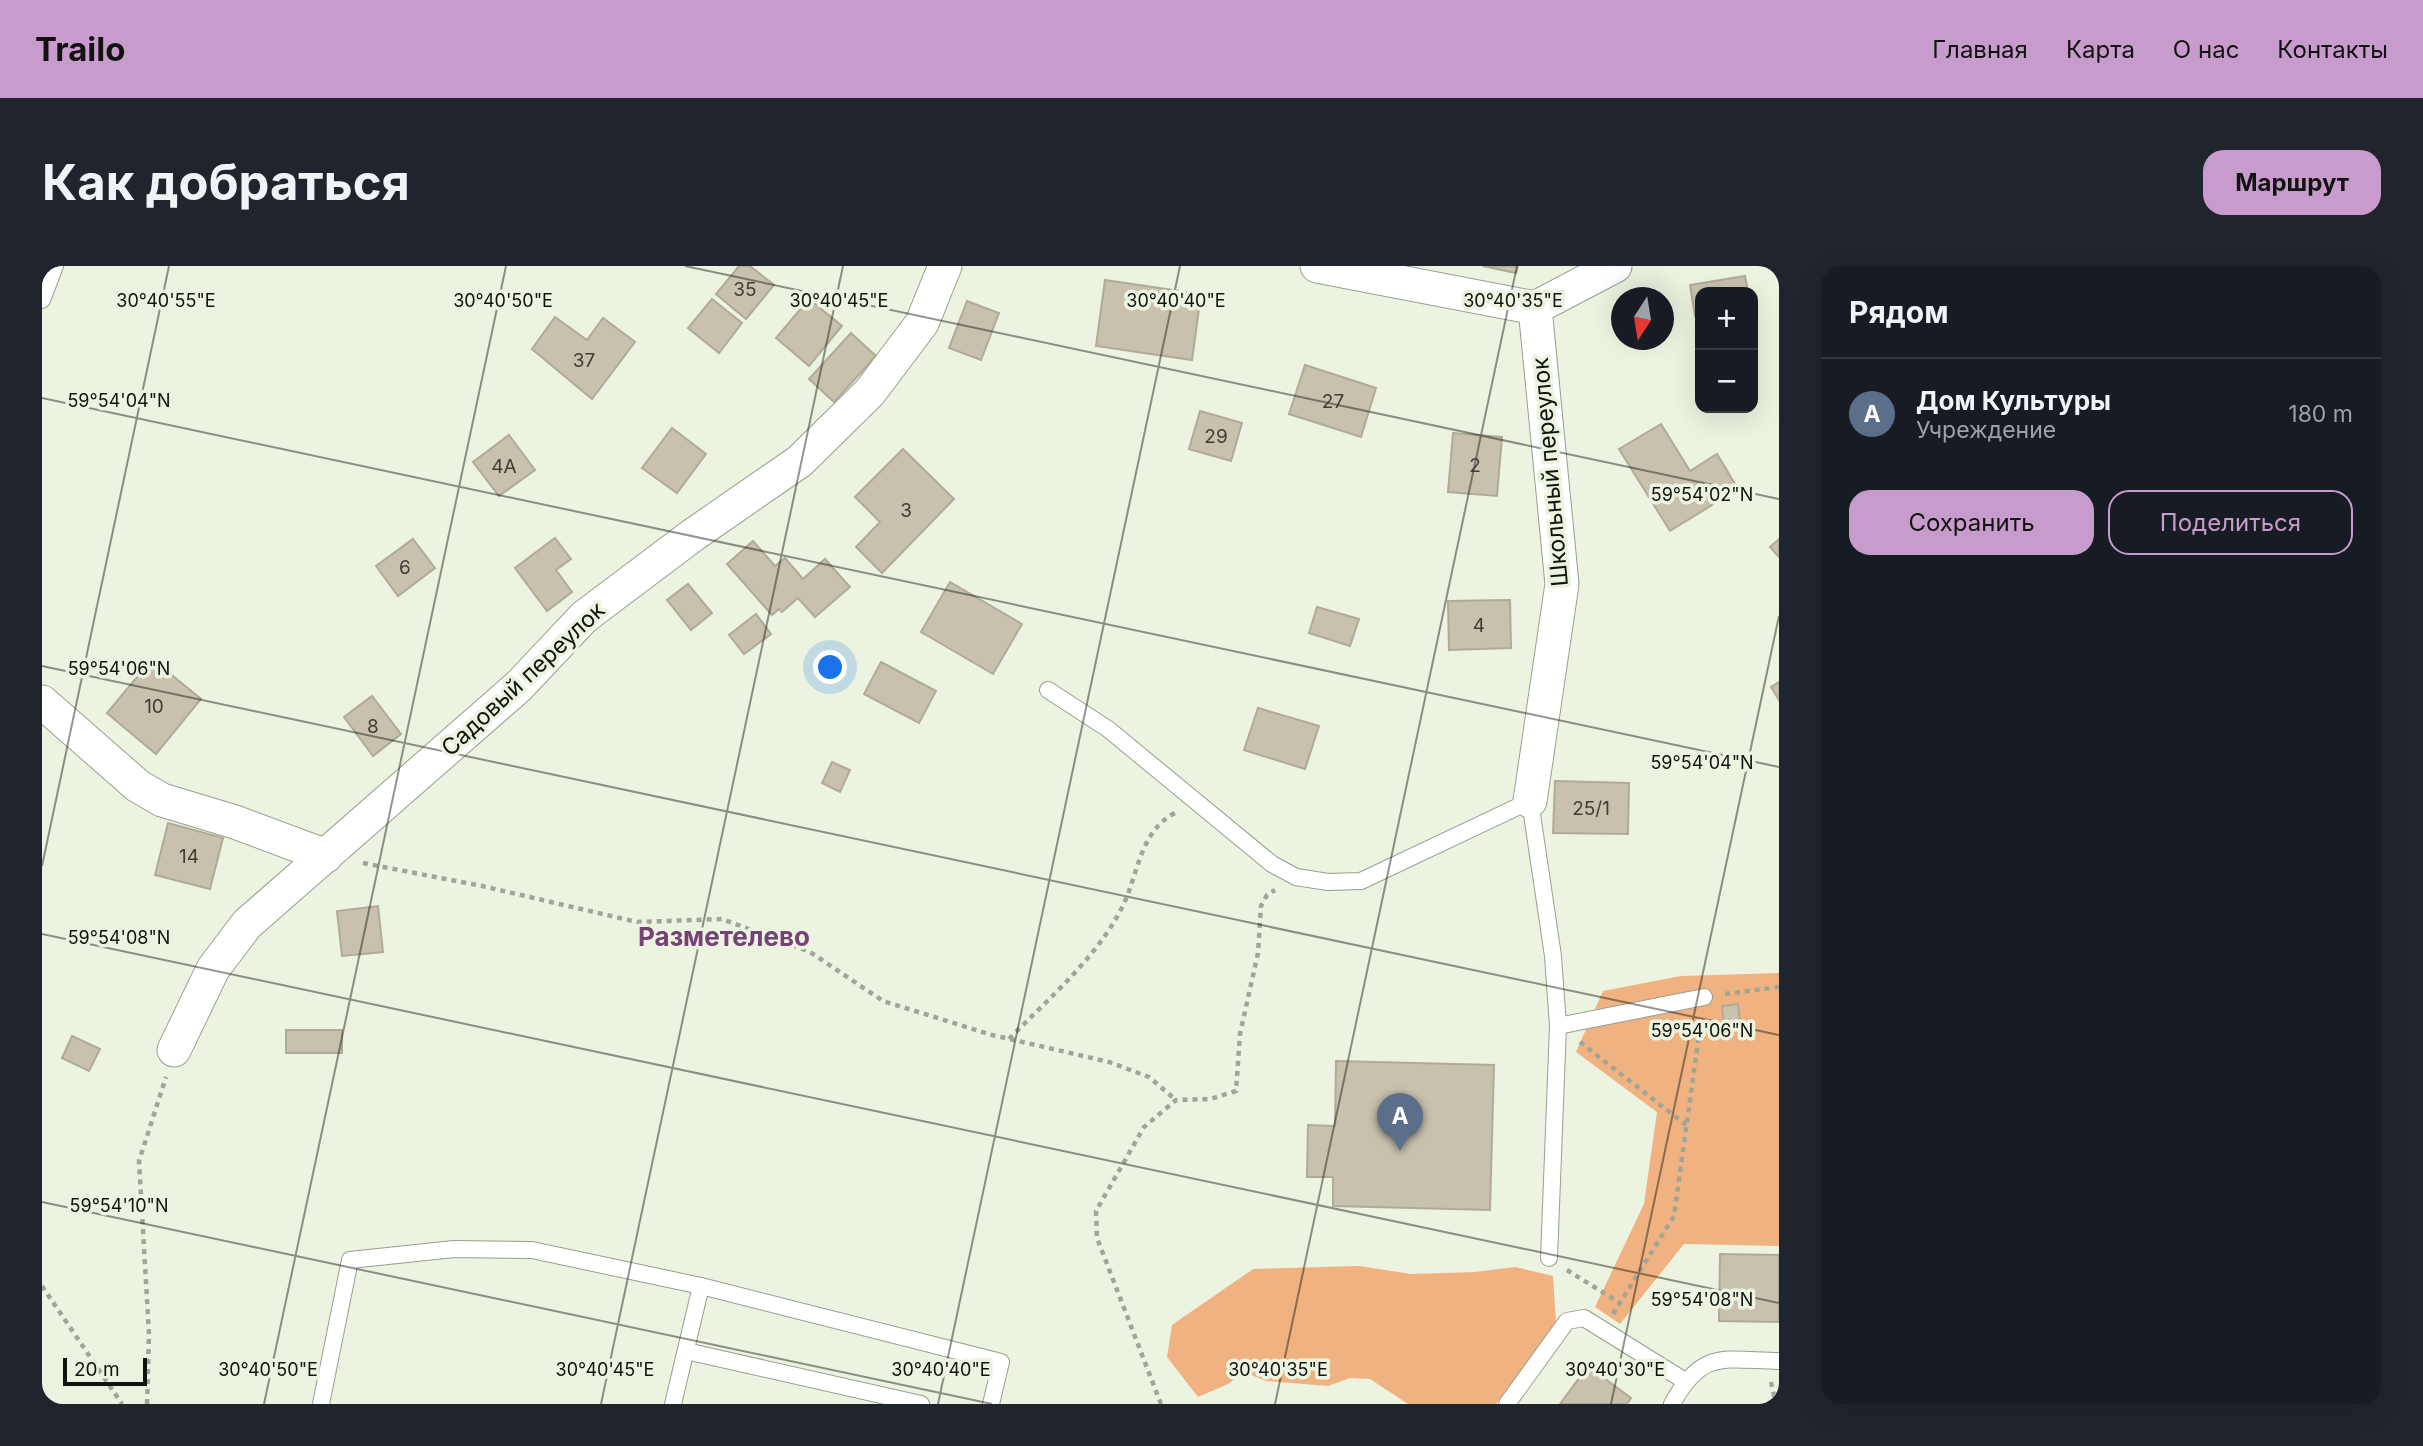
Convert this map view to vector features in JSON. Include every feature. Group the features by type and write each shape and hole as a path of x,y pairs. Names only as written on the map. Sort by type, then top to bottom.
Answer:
{"street":[{"name":"Садовый переулок","path":"174,1050 213,969 247,924 519,686 584,617 693,535 800,461 870,392 922,323 945,266"},
{"path":"1317,266 1535,309 1615,266"},
{"name":"Школьный переулок","path":"1530,801 1562,584 1535,309"},
{"path":"42,702 138,786 162,800 235,822 326,856"}],"lane":[{"path":"42,300 55,266"},
{"path":"1048,690 1108,729 1272,864 1296,877 1328,882 1361,881 1530,801 1553,956 1558,1026 1549,1258"},
{"path":"1558,1026 1704,997"},
{"path":"321,1404 350,1260 454,1249 532,1250 701,1286 1001,1362 991,1404"},
{"path":"673,1404 701,1286"},
{"path":"1507,1404 1567,1321 1584,1318 1685,1381"},
{"path":"686,1351 921,1404"},
{"path":"1672,1404 1685,1381 1698,1367 1716,1360 1779,1361"}],"path":[{"path":"1009,1038 1095,947 1118,916 1137,862 1158,823 1198,803"},
{"path":"326,856 482,886 638,922 722,919 810,952 883,1002 1009,1038 1109,1062 1149,1077 1176,1100"},
{"path":"1161,1404 1097,1238 1096,1211 1144,1126 1176,1100 1210,1100 1236,1091 1241,1034 1258,953 1261,906 1267,895 1296,877"},
{"path":"1603,1329 1674,1216 1704,997 1779,987"},
{"path":"1558,1026 1687,1125"},
{"path":"147,1404 149,1334 139,1161 174,1050"},
{"path":"1549,1258 1620,1303"},
{"path":"42,1286 122,1404"}],"shaded area":[{"path":"1779,973 1779,1246 1684,1244 1620,1324 1595,1307 1644,1204 1657,1112 1576,1052 1603,991 1681,976"},
{"path":"1359,1266 1411,1274 1475,1272 1515,1267 1553,1276 1556,1323 1496,1404 1408,1404 1370,1379 1350,1378 1328,1386 1266,1381 1244,1372 1228,1384 1198,1397 1167,1357 1172,1325 1253,1269"}],"building":[{"path":"739,266 750,266 774,285 746,319 716,294"},
{"path":"1483,266 1518,266 1516,273"},
{"path":"1745,276 1747,287 1695,287 1695,316 1690,285"},
{"path":"1105,280 1201,294 1192,360 1096,346"},
{"path":"712,299 742,323 719,353 688,328"},
{"path":"809,299 842,326 809,366 776,338"},
{"path":"967,301 999,313 981,360 949,348"},
{"path":"555,317 587,340 603,318 635,342 592,399 532,349"},
{"path":"851,333 876,356 834,402 809,379"},
{"path":"1305,365 1376,388 1361,437 1289,414"},
{"path":"1200,411 1242,423 1231,461 1189,449"},
{"path":"1661,424 1690,471 1717,454 1738,489 1670,531 1619,449"},
{"path":"672,428 706,454 677,493 642,468"},
{"path":"1453,433 1502,437 1497,496 1448,492"},
{"path":"509,435 535,470 499,496 473,462"},
{"path":"903,449 954,499 882,573 856,547 880,522 855,497"},
{"path":"555,538 571,559 556,570 572,592 547,611 515,568"},
{"path":"413,539 435,568 398,596 376,566"},
{"path":"1779,539 1779,557 1770,547"},
{"path":"753,541 775,566 785,558 803,579 825,559 850,587 815,617 798,598 782,612 779,609 772,615 727,564"},
{"path":"950,582 1022,624 993,674 921,632"},
{"path":"688,584 712,613 691,630 667,600"},
{"path":"1510,600 1511,648 1449,650 1448,601"},
{"path":"1317,607 1359,619 1350,646 1309,633"},
{"path":"756,614 771,634 744,654 729,635"},
{"path":"152,659 201,699 156,754 107,713"},
{"path":"881,662 936,691 919,723 864,694"},
{"path":"1779,682 1779,700 1771,687"},
{"path":"372,696 401,734 373,756 344,717"},
{"path":"1258,708 1319,726 1305,769 1244,750"},
{"path":"832,762 850,770 840,792 822,783"},
{"path":"1555,781 1629,783 1628,834 1553,833"},
{"path":"168,823 223,838 210,889 155,875"},
{"path":"378,906 383,952 342,956 337,911"},
{"path":"1738,1004 1740,1023 1724,1025 1722,1006"},
{"path":"286,1030 342,1030 342,1053 286,1053"},
{"path":"72,1036 100,1049 89,1071 62,1058"},
{"path":"1336,1061 1494,1065 1490,1210 1333,1206 1333,1177 1307,1177 1308,1125 1335,1126"},
{"path":"1720,1254 1779,1255 1779,1322 1719,1321"},
{"path":"1588,1366 1631,1398 1627,1404 1560,1404"}],"place":[{"name":"Дом Культуры","path":"1400,1151"}],"district":[{"name":"Разметелево","path":"724,937"}]}
